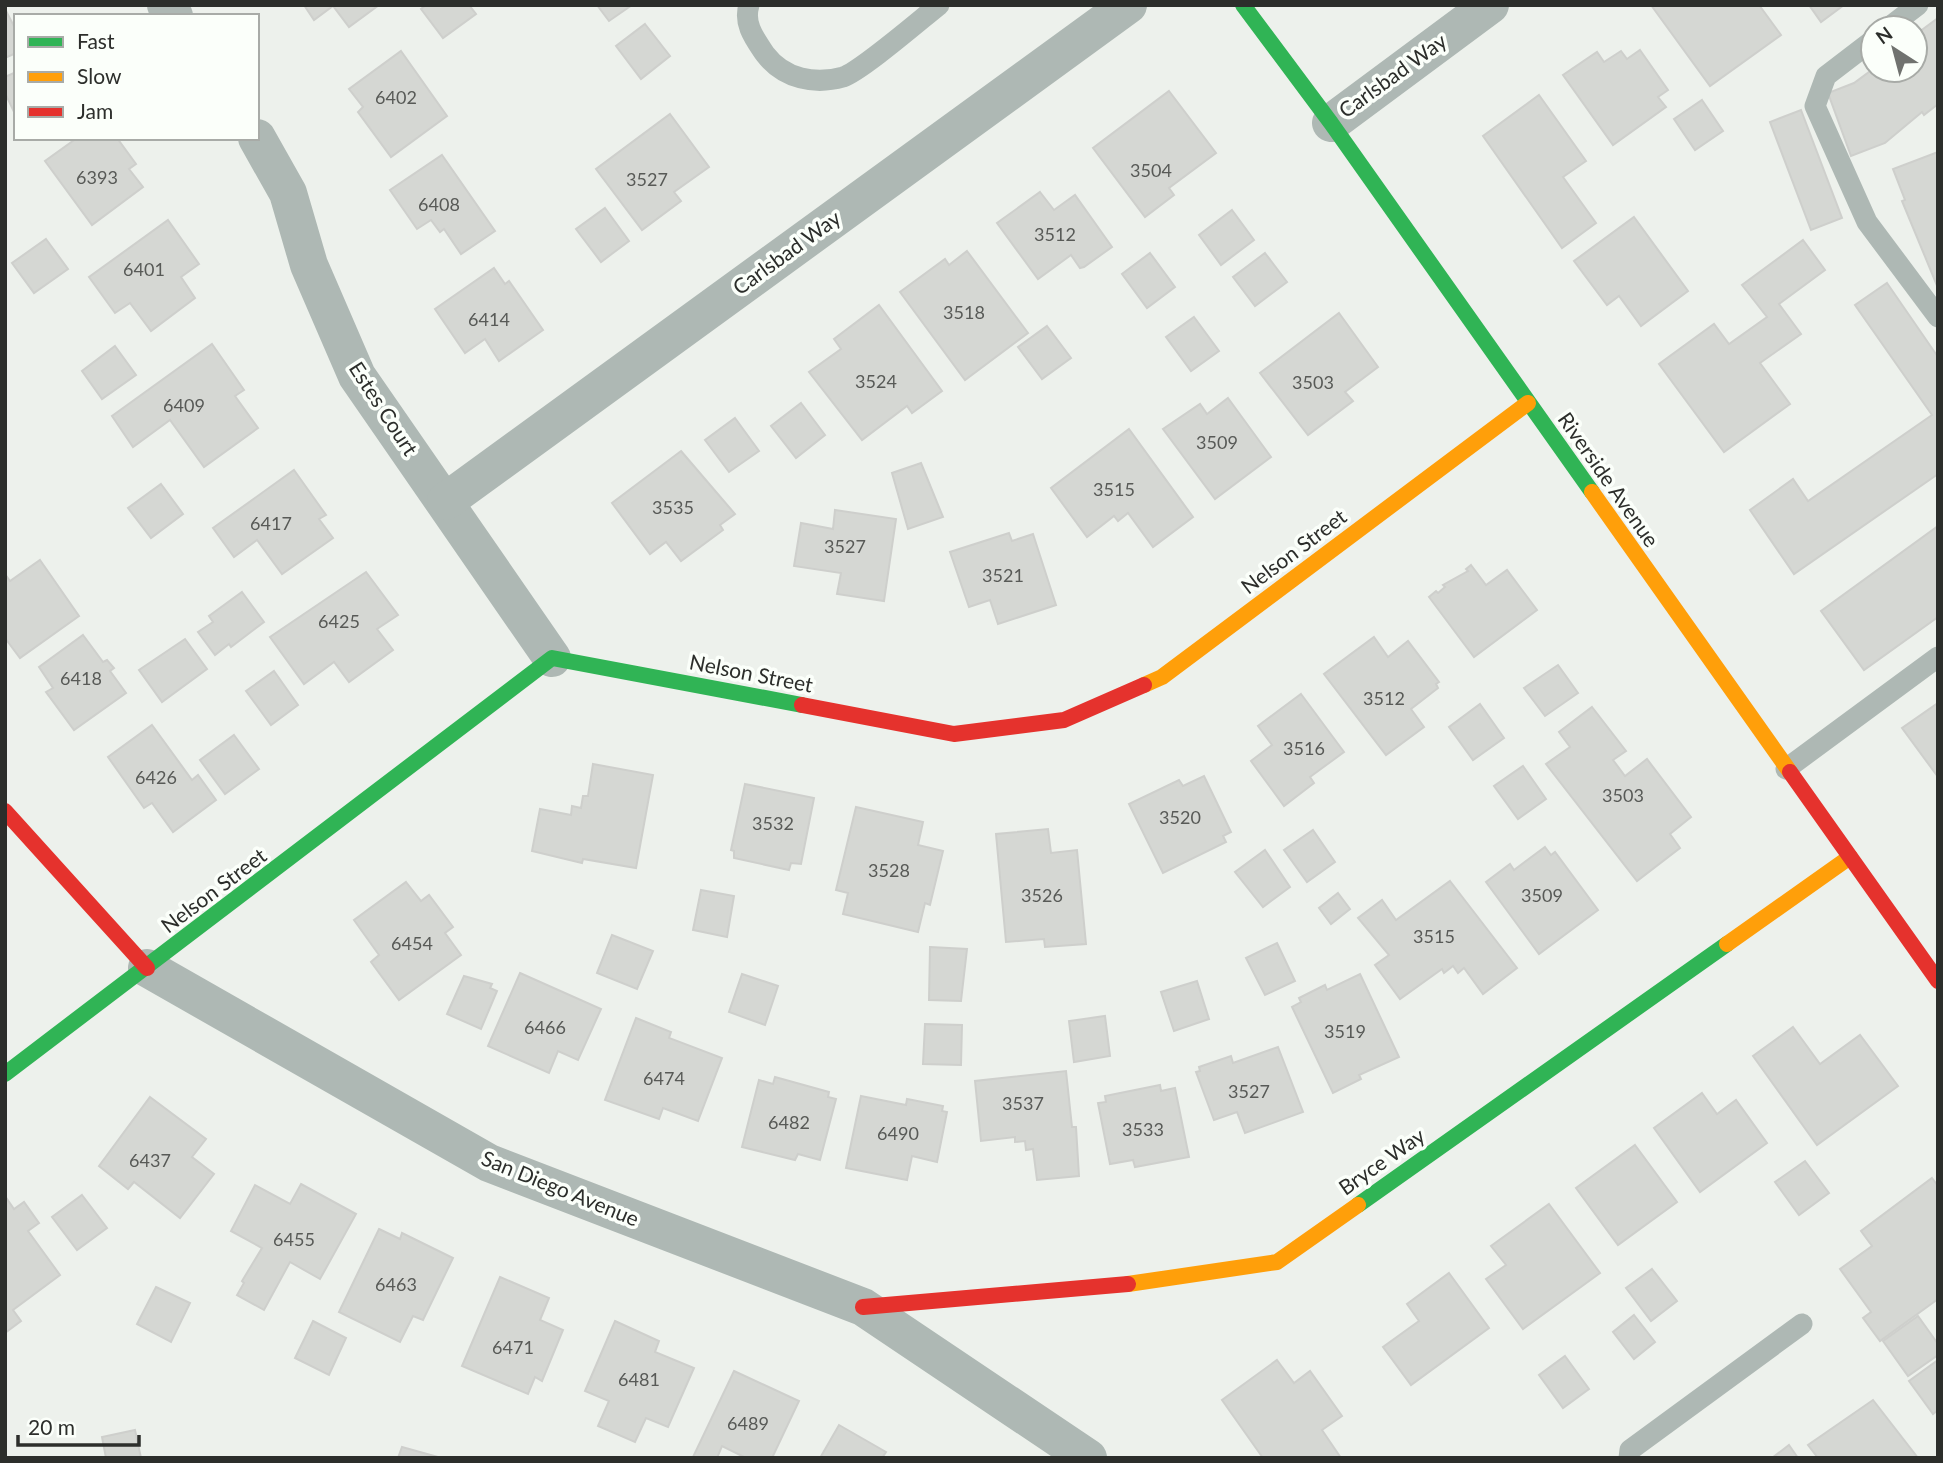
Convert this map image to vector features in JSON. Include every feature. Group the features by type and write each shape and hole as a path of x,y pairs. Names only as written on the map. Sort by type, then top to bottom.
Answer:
{"street":[{"name":"Carlsbad Way","path":"446,501 1128,5"},
{"name":"Riverside Avenue","path":"1243,5 1331,123 1938,981"},
{"name":"Carlsbad Way","path":"1331,123 1490,5"},
{"name":"Estes Court","path":"258,140 288,193 309,265 357,376 446,501 552,658"},
{"name":"Nelson Street","path":"5,1074 552,658 954,734 1064,720 1162,677 1528,403"},
{"name":"San Diego Avenue","path":"5,811 147,968 489,1163 863,1307 1088,1458"},
{"name":"Bryce Way","path":"863,1307 1118,1285 1277,1262 1850,857"}],"lane":[{"path":"749,5 746,15 753,37 770,61 789,75 814,82 846,76 939,5"},
{"path":"1859,51 1826,76 1815,106 1867,222 1938,317"},
{"path":"1786,769 1938,657"},
{"path":"1629,1458 1630,1450 1802,1324"}],"building":[{"path":"304,5 379,5 349,27 333,6 314,20"},
{"path":"426,5 469,5 476,14 443,38 421,9"},
{"path":"597,5 632,5 609,21"},
{"path":"1651,5 1759,5 1781,35 1710,86"},
{"path":"1809,5 1844,5 1821,22"},
{"path":"5,9 14,26 14,54 5,58"},
{"path":"1938,18 1938,104 1924,115 1922,112 1885,143 1851,156 1828,93 1859,79 1859,84 1929,84 1929,25"},
{"path":"645,24 670,56 641,79 616,46"},
{"path":"1640,50 1668,90 1658,97 1666,107 1613,145 1563,75 1597,52 1604,62 1621,51 1627,59"},
{"path":"401,51 447,116 391,157 358,112 363,107 349,89"},
{"path":"14,73 14,112 5,93 5,77"},
{"path":"1169,91 1216,153 1169,188 1174,195 1145,217 1093,148"},
{"path":"1539,95 1586,161 1563,177 1596,223 1562,248 1483,136"},
{"path":"1702,100 1723,131 1695,150 1674,119"},
{"path":"1801,110 1842,218 1811,230 1770,122"},
{"path":"670,114 709,167 674,192 681,201 642,230 596,169"},
{"path":"74,140 118,140 136,164 129,169 143,187 92,225 45,161"},
{"path":"1938,152 1938,288 1902,201 1905,200 1893,169"},
{"path":"442,155 495,231 461,254 444,229 440,232 431,220 417,229 390,190"},
{"path":"1040,192 1054,210 1075,195 1112,247 1080,268 1071,255 1038,279 997,223"},
{"path":"605,208 629,241 601,262 576,229"},
{"path":"1232,210 1254,240 1221,265 1199,235"},
{"path":"1634,217 1688,291 1641,326 1619,296 1607,305 1574,261"},
{"path":"168,220 199,264 181,277 195,298 151,331 130,303 115,313 89,277"},
{"path":"46,239 68,269 34,293 12,263"},
{"path":"1803,240 1825,270 1779,304 1801,334 1760,363 1790,404 1724,452 1659,364 1714,324 1729,344 1767,317 1742,285"},
{"path":"967,251 1028,333 965,380 900,292 945,259 949,265"},
{"path":"1150,253 1175,287 1147,308 1122,274"},
{"path":"1265,253 1287,282 1255,306 1233,277"},
{"path":"494,268 505,284 509,281 543,330 499,361 485,339 465,353 435,309"},
{"path":"1887,283 1938,357 1938,474 1794,574 1750,510 1793,479 1808,501 1932,415 1855,305"},
{"path":"879,305 942,391 912,413 907,406 862,440 809,372 841,349 834,339"},
{"path":"1339,313 1378,367 1345,392 1353,401 1308,435 1260,373"},
{"path":"1194,317 1219,351 1191,371 1166,337"},
{"path":"1047,326 1071,358 1042,379 1018,347"},
{"path":"212,344 244,390 235,396 258,428 204,467 170,420 133,447 112,416"},
{"path":"115,346 136,375 102,399 82,371"},
{"path":"1228,398 1271,457 1215,499 1163,429 1200,404 1207,414"},
{"path":"801,403 825,435 796,458 771,426"},
{"path":"735,418 759,451 729,472 705,440"},
{"path":"1129,429 1193,517 1153,547 1128,513 1118,521 1114,516 1087,537 1051,488"},
{"path":"681,451 735,514 720,525 723,530 681,561 666,542 650,554 612,503"},
{"path":"921,463 943,517 908,529 892,473"},
{"path":"294,470 326,515 319,519 333,538 282,574 257,540 234,557 213,528"},
{"path":"161,484 183,514 151,538 128,508"},
{"path":"835,510 896,519 884,601 837,594 841,573 794,566 801,523 833,529"},
{"path":"1938,526 1938,617 1864,670 1821,611"},
{"path":"1009,533 1012,541 1033,534 1056,605 998,624 990,600 969,607 950,552"},
{"path":"40,560 79,616 20,658 5,638 5,574 10,581"},
{"path":"1471,565 1486,585 1507,570 1537,610 1474,657 1429,597 1445,587 1443,585 1468,571 1466,569"},
{"path":"366,572 398,615 377,629 393,650 349,682 334,662 304,684 270,637"},
{"path":"242,592 264,622 231,647 229,644 215,655 198,632 213,622 209,616"},
{"path":"83,635 103,662 107,660 114,668 110,671 126,693 74,730 46,692 53,688 39,667"},
{"path":"1374,637 1388,657 1408,641 1439,682 1436,684 1438,688 1411,709 1424,727 1386,755 1324,674"},
{"path":"185,639 207,669 162,702 139,670"},
{"path":"1558,665 1578,693 1545,716 1524,688"},
{"path":"274,671 298,705 271,725 246,691"},
{"path":"1301,694 1344,752 1310,777 1314,783 1284,806 1251,761 1272,745 1258,726"},
{"path":"1938,703 1938,777 1902,728"},
{"path":"1480,704 1504,738 1473,760 1449,727"},
{"path":"1592,707 1626,751 1613,760 1625,776 1647,759 1691,817 1670,834 1680,848 1637,881 1546,764 1570,747 1559,732"},
{"path":"152,725 192,780 198,775 216,800 173,832 152,803 144,808 108,757"},
{"path":"234,735 259,769 225,794 200,760"},
{"path":"593,764 653,775 636,868 583,859 582,863 532,851 540,809 571,815 572,806 581,808 583,796 588,796"},
{"path":"1523,766 1546,799 1518,819 1494,786"},
{"path":"1204,776 1231,832 1223,836 1226,842 1163,873 1129,804 1179,780 1183,786"},
{"path":"745,784 814,798 801,864 791,863 789,870 734,858 734,851 731,850"},
{"path":"856,807 923,822 918,845 943,851 930,905 925,903 918,932 843,914 848,893 836,890"},
{"path":"1048,829 1051,853 1077,850 1086,944 1045,947 1044,939 1006,942 996,834"},
{"path":"1313,830 1335,862 1307,882 1284,850"},
{"path":"1545,847 1551,855 1555,852 1598,910 1539,954 1486,882 1510,864 1514,870"},
{"path":"1265,850 1290,887 1263,907 1235,872"},
{"path":"1450,881 1517,968 1483,994 1464,968 1458,973 1453,966 1444,973 1442,969 1400,999 1375,965 1389,955 1358,918 1382,900 1396,920"},
{"path":"406,882 421,901 429,895 453,927 445,933 461,955 399,1000 371,962 379,955 354,920"},
{"path":"701,890 734,896 727,937 693,930"},
{"path":"1338,893 1350,909 1331,924 1319,908"},
{"path":"612,935 653,951 637,989 597,973"},
{"path":"1277,943 1295,981 1265,995 1246,958"},
{"path":"930,947 967,949 961,1001 929,1000"},
{"path":"520,973 601,1009 578,1060 558,1051 549,1073 488,1046"},
{"path":"742,974 778,986 765,1025 729,1012"},
{"path":"1360,974 1399,1057 1359,1075 1361,1079 1333,1093 1292,1007 1301,1002 1299,998 1325,985 1327,990"},
{"path":"464,976 492,984 490,988 497,991 481,1029 447,1014"},
{"path":"1197,981 1209,1019 1174,1031 1161,992"},
{"path":"1105,1016 1110,1056 1074,1062 1069,1021"},
{"path":"636,1018 671,1032 669,1038 722,1058 698,1121 663,1108 659,1119 605,1100"},
{"path":"925,1024 962,1025 961,1065 923,1064"},
{"path":"1793,1027 1820,1064 1860,1035 1898,1086 1817,1145 1753,1056"},
{"path":"1278,1047 1303,1112 1245,1133 1237,1112 1214,1120 1196,1072 1200,1071 1199,1067 1231,1056 1233,1063"},
{"path":"1066,1071 1072,1127 1076,1127 1079,1176 1037,1180 1033,1149 1026,1150 1025,1141 1015,1142 1015,1137 981,1141 975,1081"},
{"path":"775,1077 829,1092 828,1097 836,1099 820,1160 798,1154 795,1160 742,1147 759,1080 773,1084"},
{"path":"1160,1085 1161,1091 1175,1088 1189,1157 1135,1167 1133,1160 1110,1164 1098,1103 1106,1102 1105,1096"},
{"path":"1702,1093 1717,1114 1736,1100 1767,1143 1700,1192 1654,1128"},
{"path":"861,1096 906,1105 907,1099 943,1106 942,1111 947,1112 937,1162 912,1156 907,1180 846,1168"},
{"path":"150,1097 206,1139 192,1157 214,1174 180,1218 134,1182 128,1189 99,1166"},
{"path":"1635,1145 1677,1202 1618,1245 1576,1188"},
{"path":"1805,1161 1829,1193 1799,1215 1775,1182"},
{"path":"1932,1178 1938,1186 1938,1299 1880,1341 1863,1318 1871,1312 1840,1269 1872,1246 1861,1231"},
{"path":"301,1184 356,1214 320,1279 290,1262 264,1310 237,1295 244,1283 242,1281 262,1248 231,1231 255,1185 290,1204"},
{"path":"82,1195 107,1228 77,1250 52,1217"},
{"path":"5,1196 14,1209 24,1202 39,1223 28,1231 60,1275 13,1310 21,1321 5,1333"},
{"path":"1549,1204 1600,1273 1523,1329 1486,1279 1506,1265 1491,1246"},
{"path":"379,1229 400,1239 402,1233 453,1258 423,1320 413,1316 400,1342 339,1312"},
{"path":"1652,1269 1677,1301 1651,1321 1626,1288"},
{"path":"1449,1273 1489,1328 1411,1385 1383,1347 1419,1321 1407,1304"},
{"path":"500,1277 549,1298 540,1320 563,1330 542,1381 535,1377 528,1394 462,1366"},
{"path":"156,1287 190,1303 171,1342 137,1324"},
{"path":"1634,1315 1655,1342 1634,1359 1613,1332"},
{"path":"1918,1316 1938,1344 1938,1355 1908,1376 1883,1341"},
{"path":"313,1321 346,1338 329,1375 295,1358"},
{"path":"615,1321 659,1341 655,1352 694,1368 668,1427 646,1418 635,1442 598,1426 609,1401 585,1391"},
{"path":"1565,1356 1589,1389 1563,1408 1539,1375"},
{"path":"1277,1360 1294,1383 1310,1371 1342,1416 1322,1430 1341,1458 1263,1458 1222,1400"},
{"path":"1938,1360 1938,1410 1933,1414 1909,1381"},
{"path":"734,1371 799,1401 772,1458 746,1458 722,1446 717,1458 693,1457"},
{"path":"1873,1400 1918,1458 1818,1458 1808,1445"},
{"path":"839,1425 886,1452 882,1458 820,1458"},
{"path":"135,1430 141,1458 106,1458 102,1437"},
{"path":"1789,1445 1798,1458 1772,1458"},
{"path":"402,1447 438,1457 398,1458"}],"traffic: fast":[{"path":"1243,5 1331,123 1592,492"},
{"path":"5,1074 552,658 802,705"},
{"path":"1358,1205 1727,944"}],"traffic: slow":[{"path":"1144,685 1162,677 1528,403"},
{"path":"1592,492 1790,772"},
{"path":"1727,944 1850,857"},
{"path":"1128,1284 1277,1262 1358,1205"}],"traffic: jam":[{"path":"802,705 954,734 1064,720 1144,685"},
{"path":"1790,772 1938,981"},
{"path":"5,811 147,968"},
{"path":"863,1307 1128,1284"}]}
